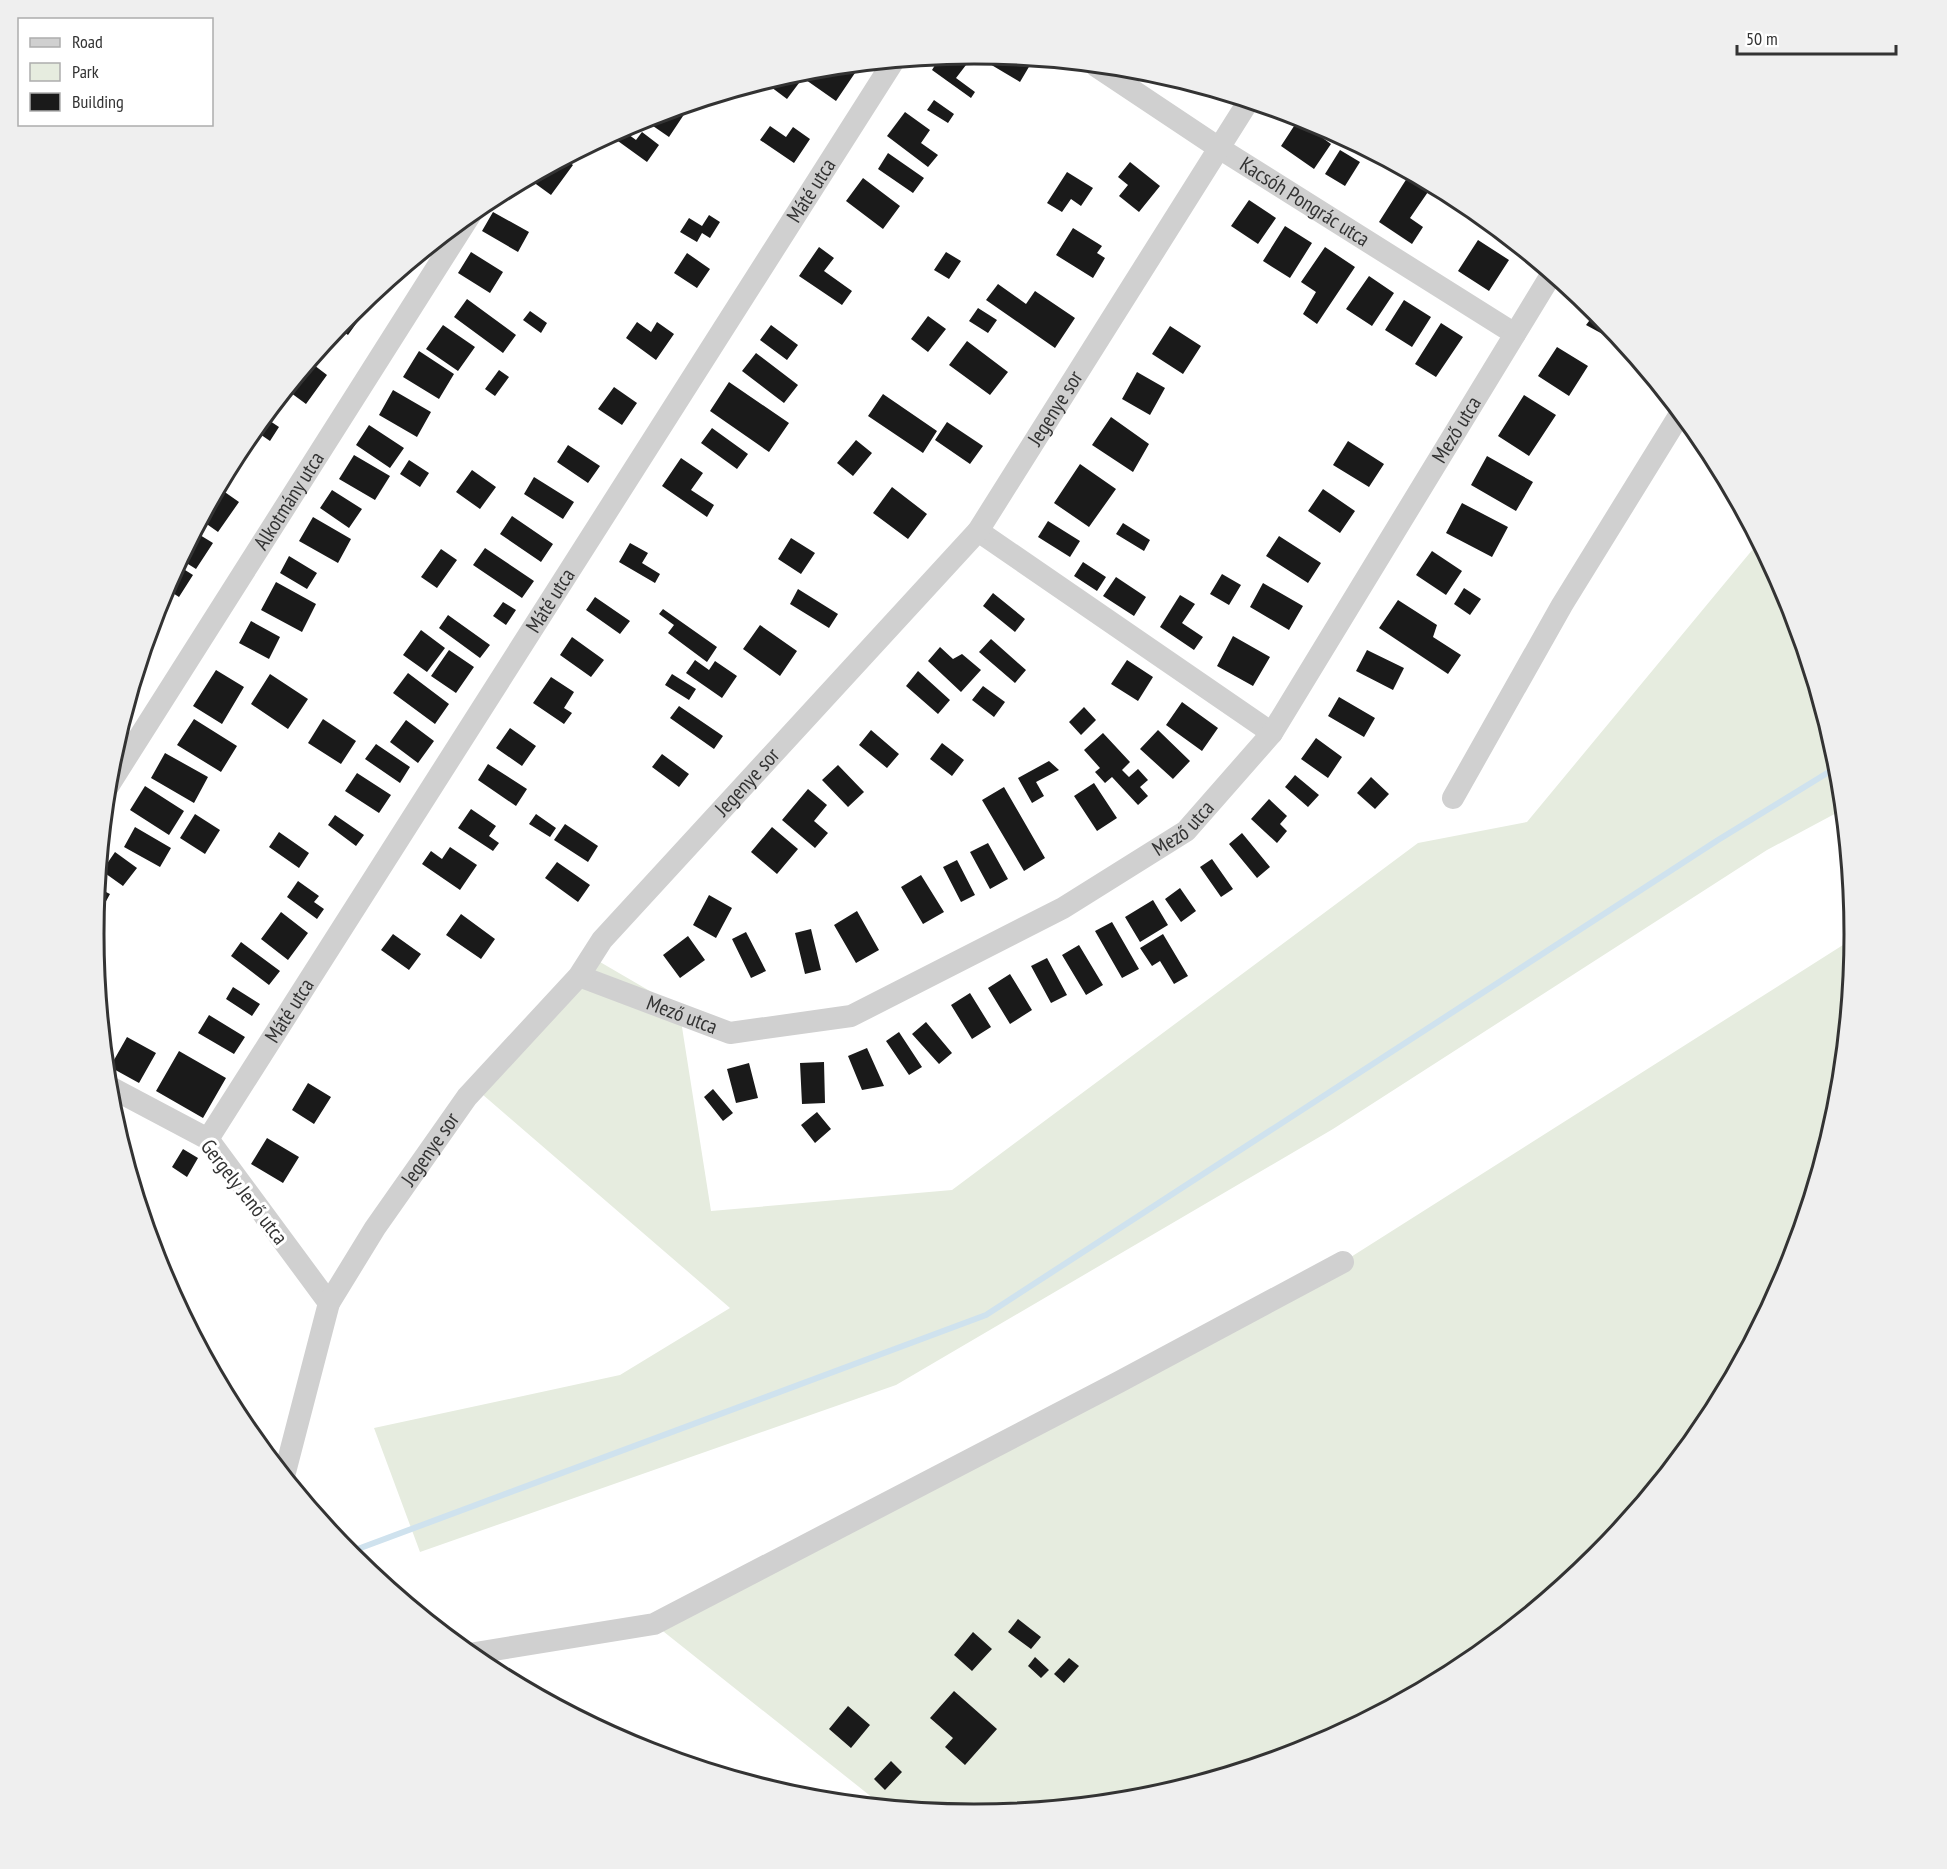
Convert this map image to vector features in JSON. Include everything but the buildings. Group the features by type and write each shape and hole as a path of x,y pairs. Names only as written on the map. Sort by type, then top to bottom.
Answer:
{"street":[{"name":"Máté utca","path":"208,1138 889,69"},
{"name":"Kacsóh Pongrác utca","path":"1111,76 1219,148 1515,334"},
{"name":"Jegenye sor","path":"286,1468 329,1303 375,1228 467,1097 579,976 602,940 978,531 1244,108"},
{"name":"Alkotmány utca","path":"119,768 458,234"},
{"name":"Mező utca","path":"579,976 730,1033 852,1016 1064,908 1186,831 1272,733 1548,281"},
{"path":"1453,798 1562,605 1675,421"},
{"path":"978,531 1272,733"},
{"name":"Gergely Jenő utca","path":"118,1091 208,1138 329,1303"},
{"path":"482,1652 654,1624 1119,1382 1343,1262"}],"green space":[{"path":"1753,549 1777,602 1814,709 1827,765 1835,814 1767,850 1333,1129 896,1385 420,1552 374,1428 620,1375 730,1308 482,1094 588,955 679,1008 711,1211 952,1190 1418,843 1527,822"},
{"path":"1844,945 1836,1048 1827,1104 1814,1160 1777,1267 1754,1319 1727,1370 1697,1418 1664,1464 1589,1550 1503,1625 1457,1658 1408,1688 1358,1715 1306,1738 1199,1775 1143,1788 1030,1803 917,1803 873,1798 654,1624 1343,1262"}],"waterway":[{"path":"357,1549 986,1315 1718,840 1828,772"}]}
